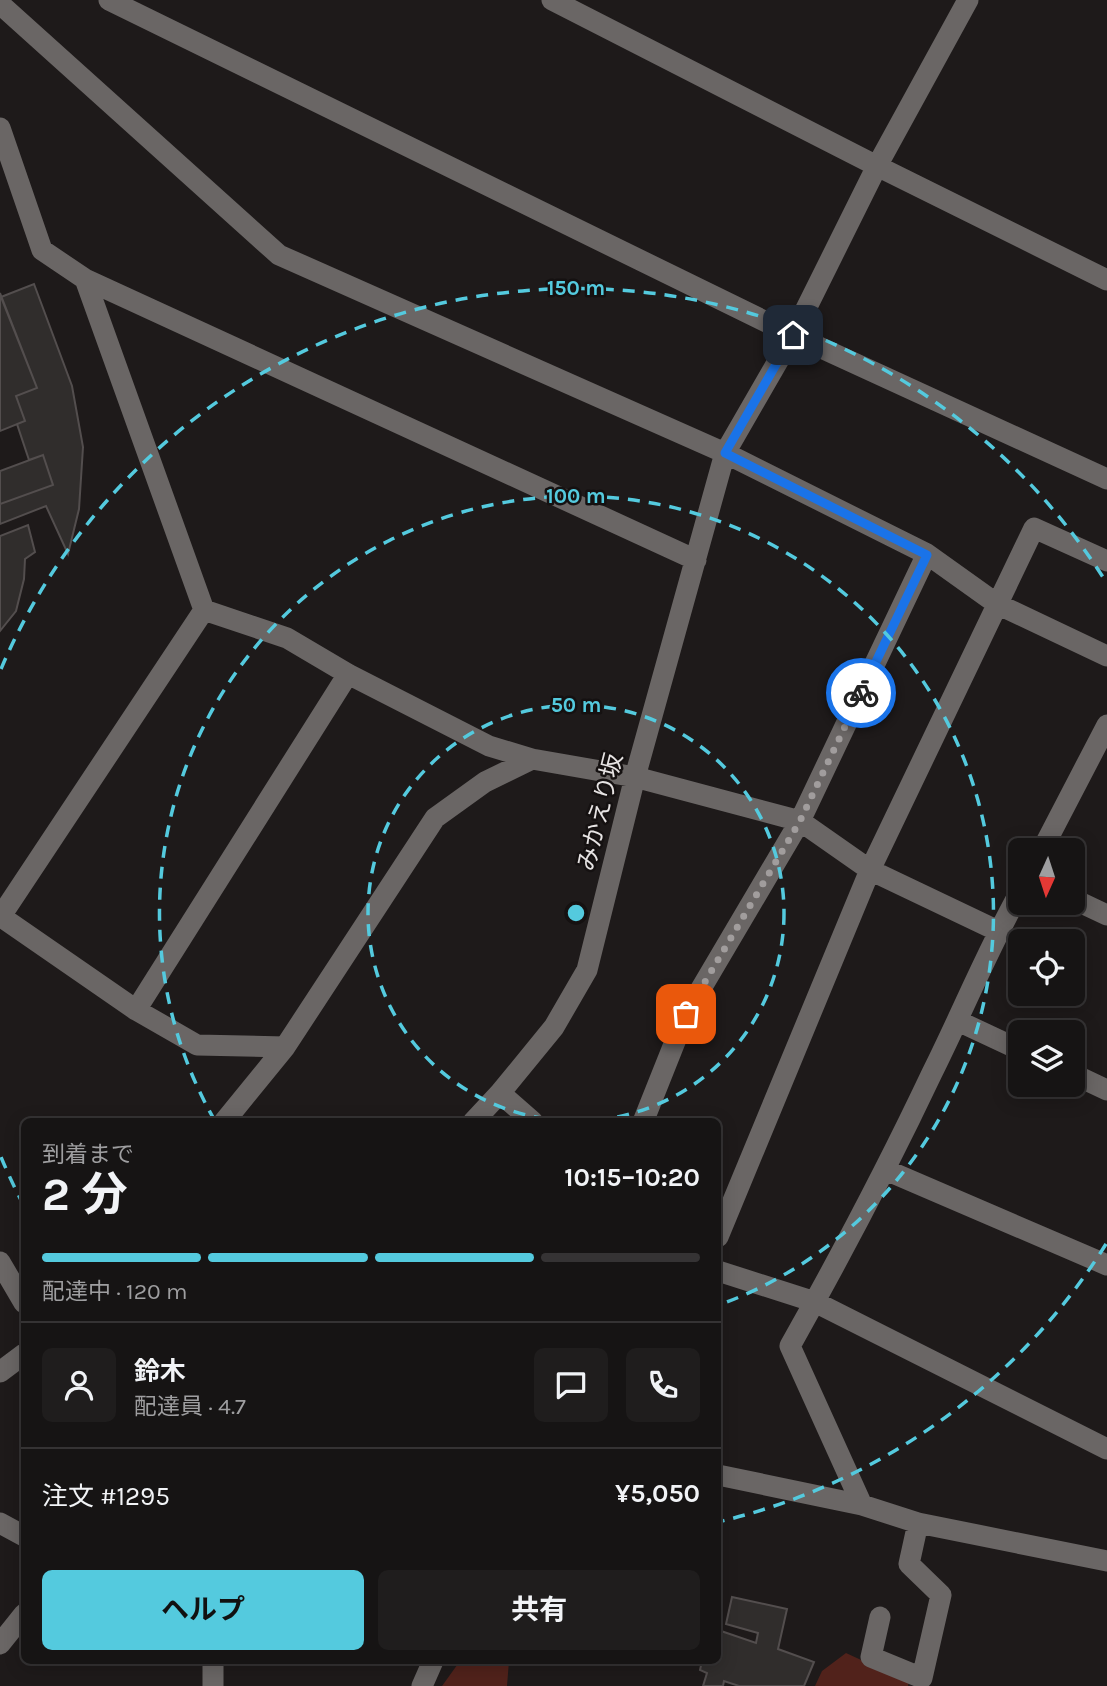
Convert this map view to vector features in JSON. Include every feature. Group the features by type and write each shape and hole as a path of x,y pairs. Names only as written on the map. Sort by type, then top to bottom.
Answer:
{"street":[{"path":"109,0 793,335 1107,479"},
{"path":"552,0 1107,280"},
{"name":"みかえり坂","path":"477,1118 554,1027 587,970 635,777 725,453 793,335 877,166 968,0"},
{"path":"0,4 279,255 725,453 927,555 997,604 1107,656"},
{"path":"0,128 42,250 85,279 696,559"},
{"path":"85,279 204,610"},
{"path":"721,1230 870,870 1034,528 1107,561"},
{"path":"645,1118 686,1014 800,821 927,555"},
{"path":"204,610 287,638 348,674 489,746 532,759 635,777 800,821 870,870 998,931"},
{"path":"204,610 0,916 136,1010 197,1045 285,1047"},
{"path":"136,1010 348,674"},
{"path":"1049,838 1105,734"},
{"path":"227,1118 285,1047 435,818 485,782 532,759"},
{"path":"1085,905 1107,915"},
{"path":"862,1504 790,1346 886,1170 1008,913"},
{"path":"958,1021 1008,1044"},
{"path":"1085,1080 1107,1090"},
{"path":"500,1093 528,1118"},
{"path":"886,1170 1107,1265"},
{"path":"0,1262 21,1298"},
{"path":"721,1272 815,1302 1107,1449"},
{"path":"0,1372 21,1356"},
{"path":"721,1476 862,1504 918,1523 1107,1561"},
{"path":"0,1522 21,1534"},
{"path":"880,1616 871,1657 922,1678 941,1595 909,1564 918,1523"},
{"path":"0,1644 21,1618"},
{"path":"213,1664 214,1686"},
{"path":"422,1686 432,1664"}],"shaded area":[{"path":"846,1653 909,1682 908,1686 815,1686 822,1671"},
{"path":"458,1664 509,1664 507,1686 442,1686"}],"building":[{"path":"34,284 72,386 83,447 79,509 68,554 46,506 0,524 0,504 53,485 43,455 29,460 17,424 25,421 16,396 37,388 1,297"},
{"path":"0,293 37,388 16,396 25,421 0,431"},
{"path":"43,455 53,485 0,504 0,471"},
{"path":"28,525 35,552 25,559 24,579 16,611 0,631 0,536"},
{"path":"732,1597 787,1609 778,1649 814,1662 804,1686 739,1686 724,1681 723,1686 703,1686 707,1673 700,1670 701,1664 721,1664 721,1631 756,1643 758,1633 726,1624"}],"way so far":[{"path":"686,1014 800,821 861,693"}],"route":[{"path":"793,335 725,453 927,555 861,693"}]}
